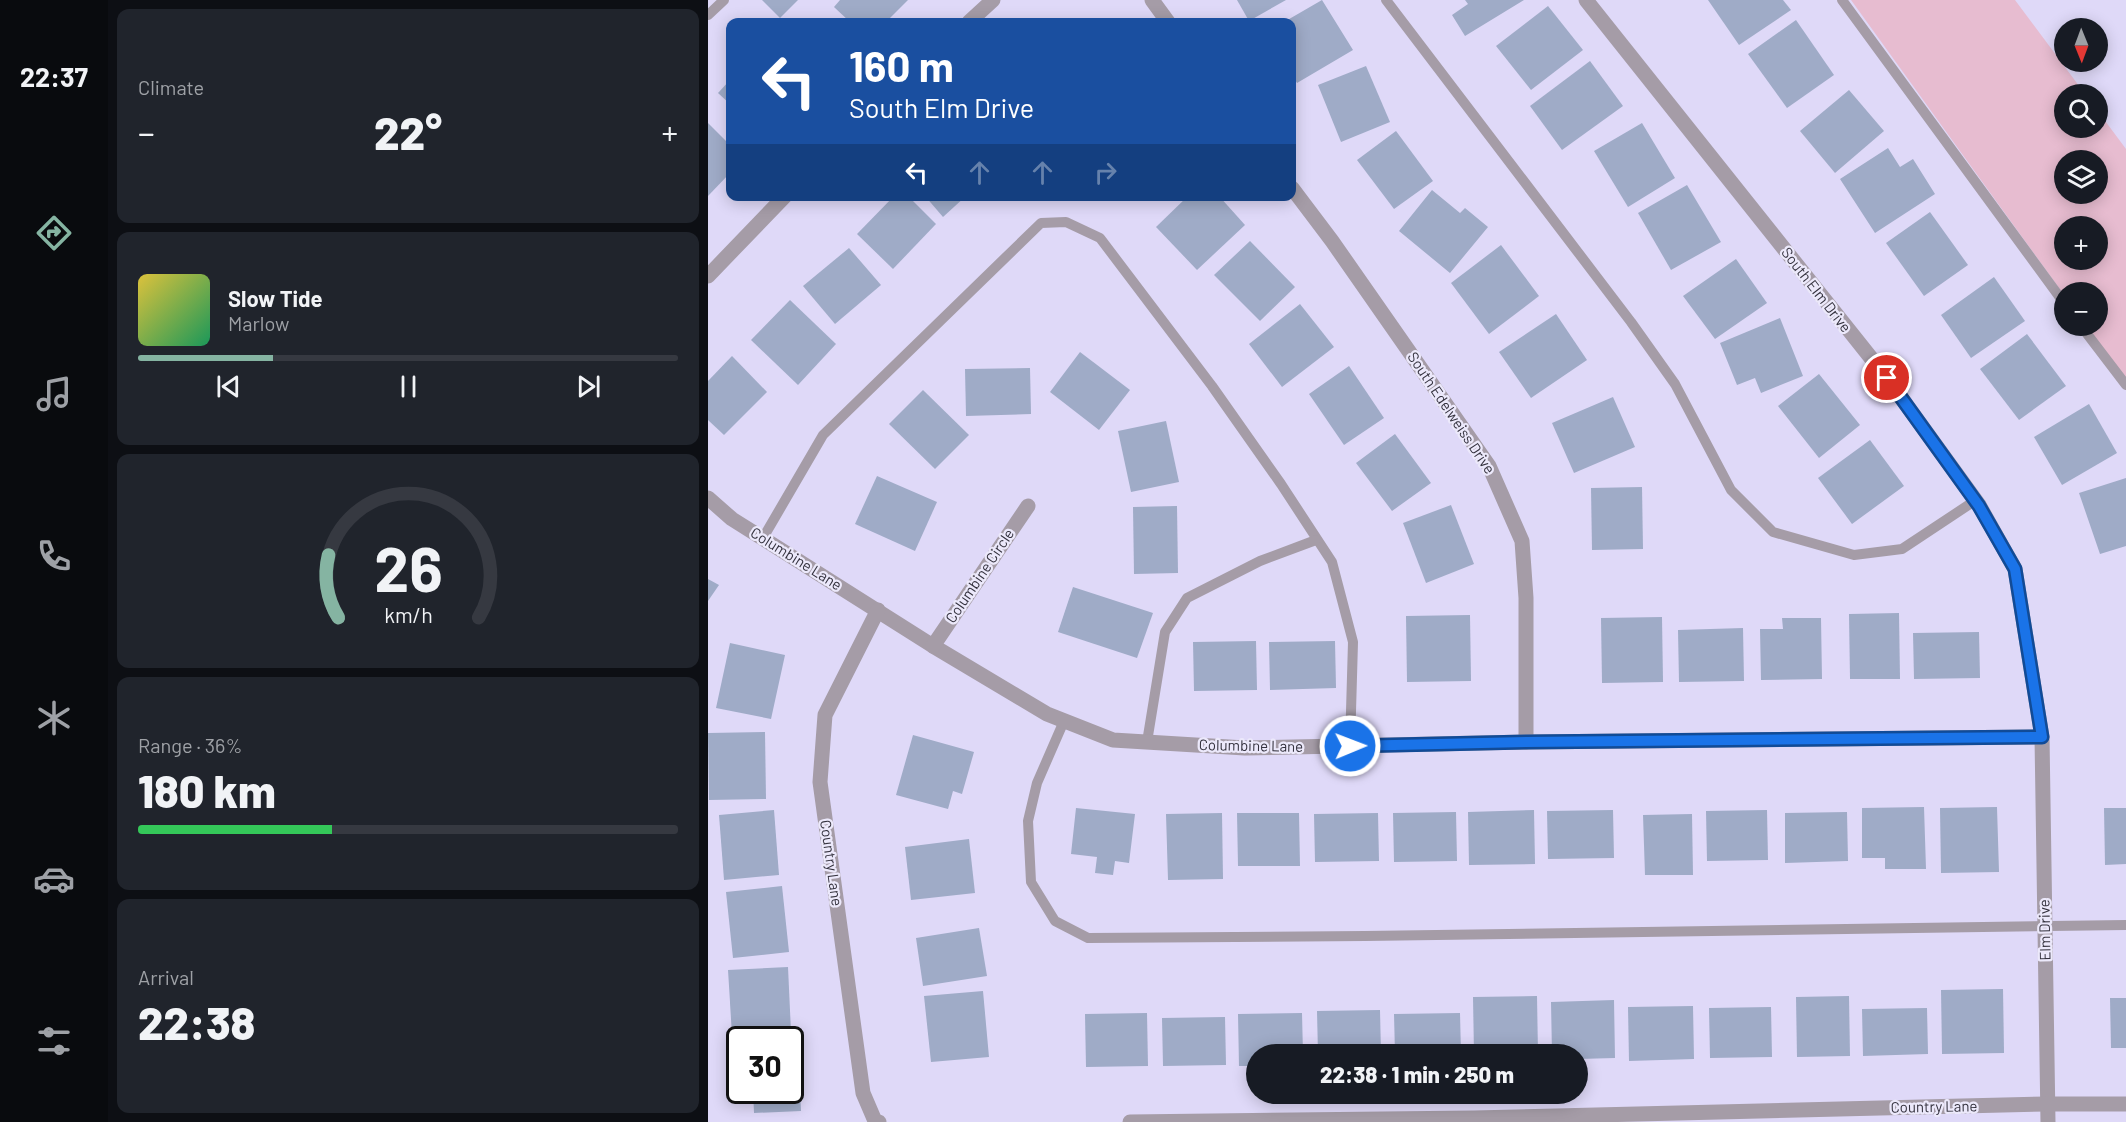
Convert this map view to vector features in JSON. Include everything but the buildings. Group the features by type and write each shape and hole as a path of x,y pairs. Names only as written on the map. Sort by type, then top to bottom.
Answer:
{"street":[{"path":"973,18 993,0"},
{"path":"1152,0 1165,18"},
{"name":"South Elm Drive","path":"1586,0 1887,378 1976,500 2015,569 2042,737"},
{"name":"South Edelweiss Drive","path":"1296,193 1332,241 1489,466 1522,541 1526,598 1526,742"},
{"path":"708,276 780,201"},
{"name":"Columbine Lane","path":"708,498 732,519 933,646 1047,714 1113,740 1245,748 1526,742 2042,737"},
{"name":"Columbine Circle","path":"933,646 1028,506"},
{"name":"Country Lane","path":"878,610 825,715 820,782 863,1093 875,1121 879,1122"},
{"name":"Elm Drive","path":"2042,737 2048,1122"},
{"name":"Country Lane","path":"1131,1122 1498,1118 2126,1104"}],"lane":[{"path":"708,15 724,0"},
{"path":"1386,0 1631,322 1675,384 1731,490 1773,532 1854,555 1902,549 1976,500"},
{"path":"1842,0 2054,289"},
{"path":"763,538 823,435 1041,223 1066,222 1100,238 1212,386 1281,484 1332,562 1353,642 1350,746"},
{"path":"2089,336 2126,385"},
{"path":"1147,742 1165,632 1186,598 1260,561 1316,540"},
{"path":"1064,721 1037,783 1028,821 1031,882 1055,921 1088,938 2126,925"}],"shaded area":[{"path":"1851,0 2015,0 2054,52 2054,72 2069,72 2078,84 2054,84 2054,138 2108,138 2108,125 2126,149 2126,381 2093,336 2108,336 2108,282 2055,282"}],"route":[{"path":"1350,746 2042,737 2015,569 1979,506 1887,378"}]}
